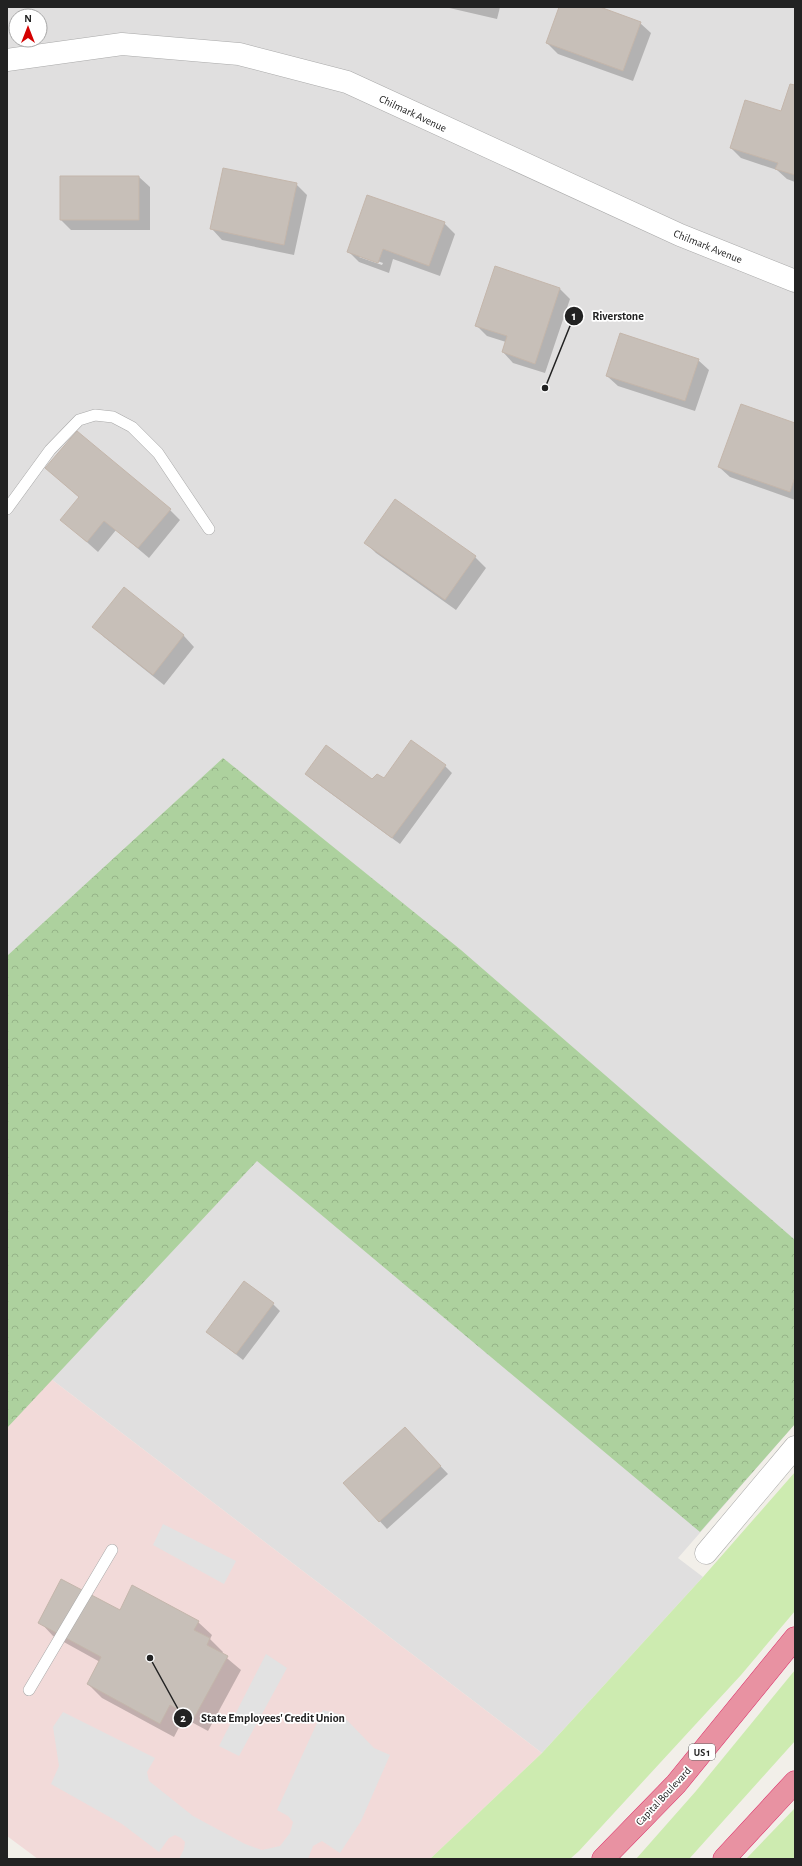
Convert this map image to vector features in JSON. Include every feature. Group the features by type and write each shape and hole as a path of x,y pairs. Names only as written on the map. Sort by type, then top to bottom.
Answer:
{"highway":[{"name":"Capital Boulevard","path":"603,1859 676,1784 795,1638"},
{"path":"724,1859 795,1782"}],"street":[{"name":"Chilmark Avenue","path":"7,60 122,44 239,54 347,82 680,236 795,281"},
{"path":"706,1553 795,1447"}],"lane":[{"path":"7,509 50,450 79,420 95,415 114,417 132,427 158,453 209,528"},
{"path":"29,1690 112,1550"}],"shaded area":[{"path":"7,7 795,7 795,1424 678,1558 703,1577 542,1753 51,1379 7,1428"},
{"path":"51,1379 542,1753 430,1859 38,1859 7,1836 7,1428"},
{"path":"163,1524 236,1561 224,1584 153,1545"},
{"path":"266,1654 287,1668 239,1756 219,1746"},
{"path":"323,1710 342,1715 374,1748 390,1755 361,1821 340,1853 322,1841 313,1846 308,1859 179,1859 184,1849 185,1842 181,1838 175,1835 169,1838 159,1852 122,1824 51,1784 59,1766 53,1727 63,1712 155,1758 147,1772 149,1781 193,1816 245,1844 262,1850 280,1846 290,1833 293,1822 288,1816 277,1810"}],"green space":[{"path":"223,758 461,950 795,1240 795,1424 700,1532 257,1161 7,1428 7,956"},
{"path":"795,1472 795,1611 741,1675 579,1851 570,1859 430,1859 542,1753 703,1577"},
{"path":"795,1670 795,1741 689,1859 636,1859 696,1791"},
{"path":"795,1808 795,1859 746,1859"}],"building":[{"path":"559,7 600,7 641,22 623,71 546,43"},
{"path":"790,84 795,85 795,175 775,169 778,163 730,148 745,100 781,111"},
{"path":"223,168 297,183 284,245 210,229"},
{"path":"60,176 139,176 139,220 60,220"},
{"path":"367,195 445,222 429,266 383,249 378,263 347,252"},
{"path":"495,266 560,288 535,364 502,352 507,336 475,326"},
{"path":"620,333 699,359 685,401 606,376"},
{"path":"741,404 795,423 795,477 790,492 718,467"},
{"path":"77,431 171,509 138,548 104,521 87,542 60,520 79,497 45,468"},
{"path":"395,499 476,556 445,600 364,543"},
{"path":"124,587 184,635 153,675 92,627"},
{"path":"411,740 446,765 392,838 305,774 326,745 372,779 377,774 384,778"},
{"path":"244,1281 274,1303 236,1354 206,1332"},
{"path":"405,1427 441,1466 379,1522 343,1483"},
{"path":"61,1579 120,1610 132,1585 199,1621 194,1630 210,1638 207,1645 228,1656 194,1718 170,1705 160,1724 87,1684 101,1657 38,1623"}],"place":[{"name":"Riverstone","path":"545,388"},
{"name":"State Employees' Credit Union","path":"150,1658"}]}
